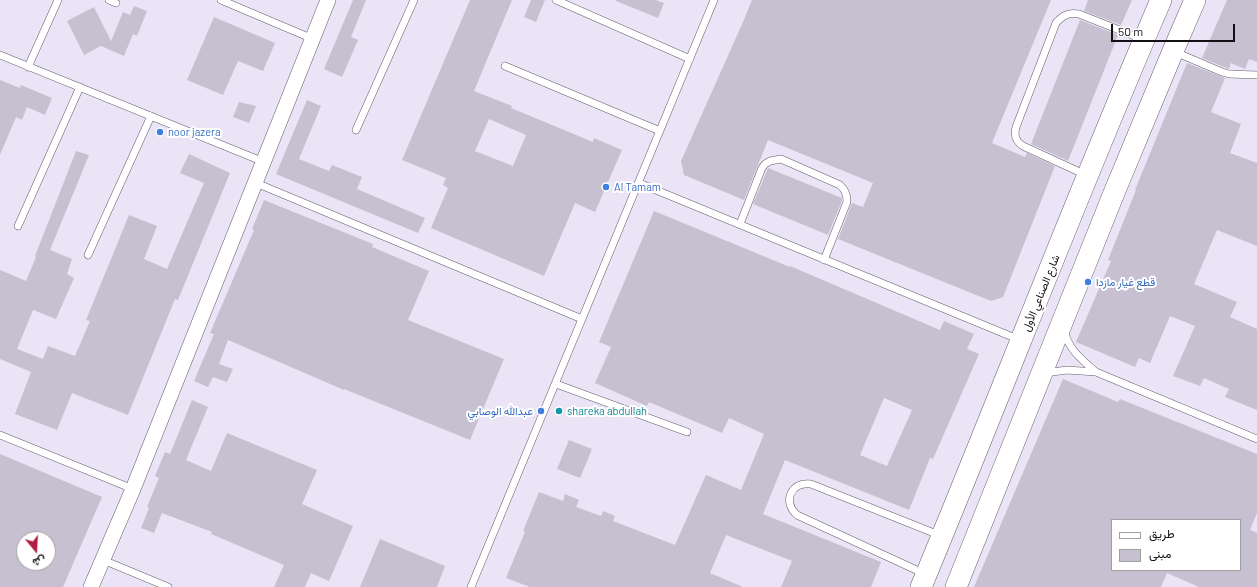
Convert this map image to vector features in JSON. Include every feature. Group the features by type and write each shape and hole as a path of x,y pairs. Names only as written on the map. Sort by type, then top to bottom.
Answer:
{"main road":[{"name":"شارع الصناعي الأول","path":"923,581 1022,340 1087,176 1161,0"},
{"path":"956,587 1041,373 1195,0"}],"street":[{"path":"91,587 133,489 328,0"}],"lane":[{"path":"28,67 58,0"},
{"path":"221,0 313,39"},
{"path":"356,130 414,0"},
{"path":"556,0 690,59"},
{"path":"472,587 714,0"},
{"path":"1087,176 1022,146 1015,138 1014,132 1056,23 1066,14 1079,14 1144,40"},
{"path":"1173,51 1222,72 1229,74 1257,75"},
{"path":"0,55 264,162"},
{"path":"505,66 660,131"},
{"path":"18,226 80,87"},
{"path":"88,255 151,116"},
{"path":"740,224 762,168 770,161 781,159 840,185 844,189 846,202 824,260"},
{"path":"256,183 582,319"},
{"path":"639,183 1022,340"},
{"path":"1062,323 1064,334 1070,346 1078,356 1096,372"},
{"path":"1041,373 1067,370 1096,372 1257,439"},
{"path":"556,384 687,432"},
{"path":"0,435 133,489"},
{"path":"923,581 797,515 789,503 790,494 797,486 801,484 811,484 942,536"},
{"path":"103,560 168,587"}],"building":[{"path":"353,0 366,0 351,37 358,40 342,77 324,69"},
{"path":"470,0 512,0 474,91 593,142 594,138 622,150 595,212 575,203 544,276 431,228 448,188 443,185 446,178 402,160","holes":["489,119 526,135 513,166 475,151"]},
{"path":"531,0 545,0 536,22 524,17"},
{"path":"616,0 656,0 664,3 658,18"},
{"path":"752,0 1051,0 992,143 1025,157 1027,153 1055,166 1003,297 991,301 838,239 852,203 863,207 873,183 768,140 744,200 684,175 681,161"},
{"path":"1088,0 1132,0 1121,25 1084,11"},
{"path":"1227,0 1257,0 1257,62 1249,59 1245,69 1231,63 1229,69 1202,58"},
{"path":"134,6 147,11 137,36 133,34 124,56 101,46 84,55 67,21 94,7 111,41 123,12 130,15"},
{"path":"214,17 275,43 263,71 238,61 223,95 187,80"},
{"path":"1080,20 1118,35 1068,161 1031,144"},
{"path":"1187,63 1225,78 1211,112 1241,124 1230,153 1257,163 1257,246 1217,230 1194,284 1237,302 1230,317 1257,329 1257,410 1225,397 1229,389 1204,378 1200,386 1173,376 1195,326 1170,316 1150,363 1139,358 1135,367 1076,342 1111,261 1108,260"},
{"path":"0,80 20,88 21,85 52,98 45,115 27,107 22,120 16,117 0,155"},
{"path":"307,100 321,106 299,159 329,171 332,165 362,177 357,189 425,218 418,233 276,174"},
{"path":"239,102 256,106 249,123 233,117"},
{"path":"76,151 89,155 50,250 72,259 67,274 74,278 56,319 33,310 17,349 43,359 48,346 75,356 90,321 86,320 129,215 157,226 144,259 167,269 204,183 180,173 189,154 230,173 178,300 175,299 128,415 72,393 57,430 15,414 31,372 0,359 0,270 26,281"},
{"path":"768,168 842,198 828,235 753,204"},
{"path":"264,200 373,244 372,247 429,271 408,320 504,359 470,440 344,390 228,340 219,364 233,369 227,382 213,377 208,387 194,381 214,334 210,333 254,230 252,229"},
{"path":"654,211 790,266 940,330 944,321 974,334 967,349 979,354 933,459 930,458 909,510 785,460 763,514 881,562 871,587 781,587 792,561 726,535 710,573 743,587 530,587 506,578 525,532 523,531 539,492 563,501 565,494 579,500 576,507 601,516 603,511 615,516 613,521 675,545 706,475 741,490 764,434 729,418 722,433 649,402 647,406 595,383 611,347 599,342","holes":["884,398 912,410 887,466 860,455"]},
{"path":"1063,379 1118,402 1120,399 1257,454 1257,513 1250,530 1257,533 1257,587 1199,587 1167,573 1161,587 974,587"},
{"path":"192,400 208,407 186,460 211,471 227,433 317,470 302,504 353,526 329,581 311,573 305,587 274,587 284,565 211,534 212,532 162,513 154,533 141,528 149,508 147,507 159,478 155,476 165,452 170,454"},
{"path":"569,440 592,449 580,478 557,469"},
{"path":"0,454 102,497 63,587 0,587"},
{"path":"380,539 445,566 437,587 360,587"}],"place":[{"name":"noor jazera","path":"160,132"},
{"name":"Al Tamam","path":"606,187"},
{"name":"قطع غيار مازدا","path":"1088,282"},
{"name":"عبدالله الوصابي","path":"541,411"},
{"name":"shareka abdullah","path":"559,411"}]}
